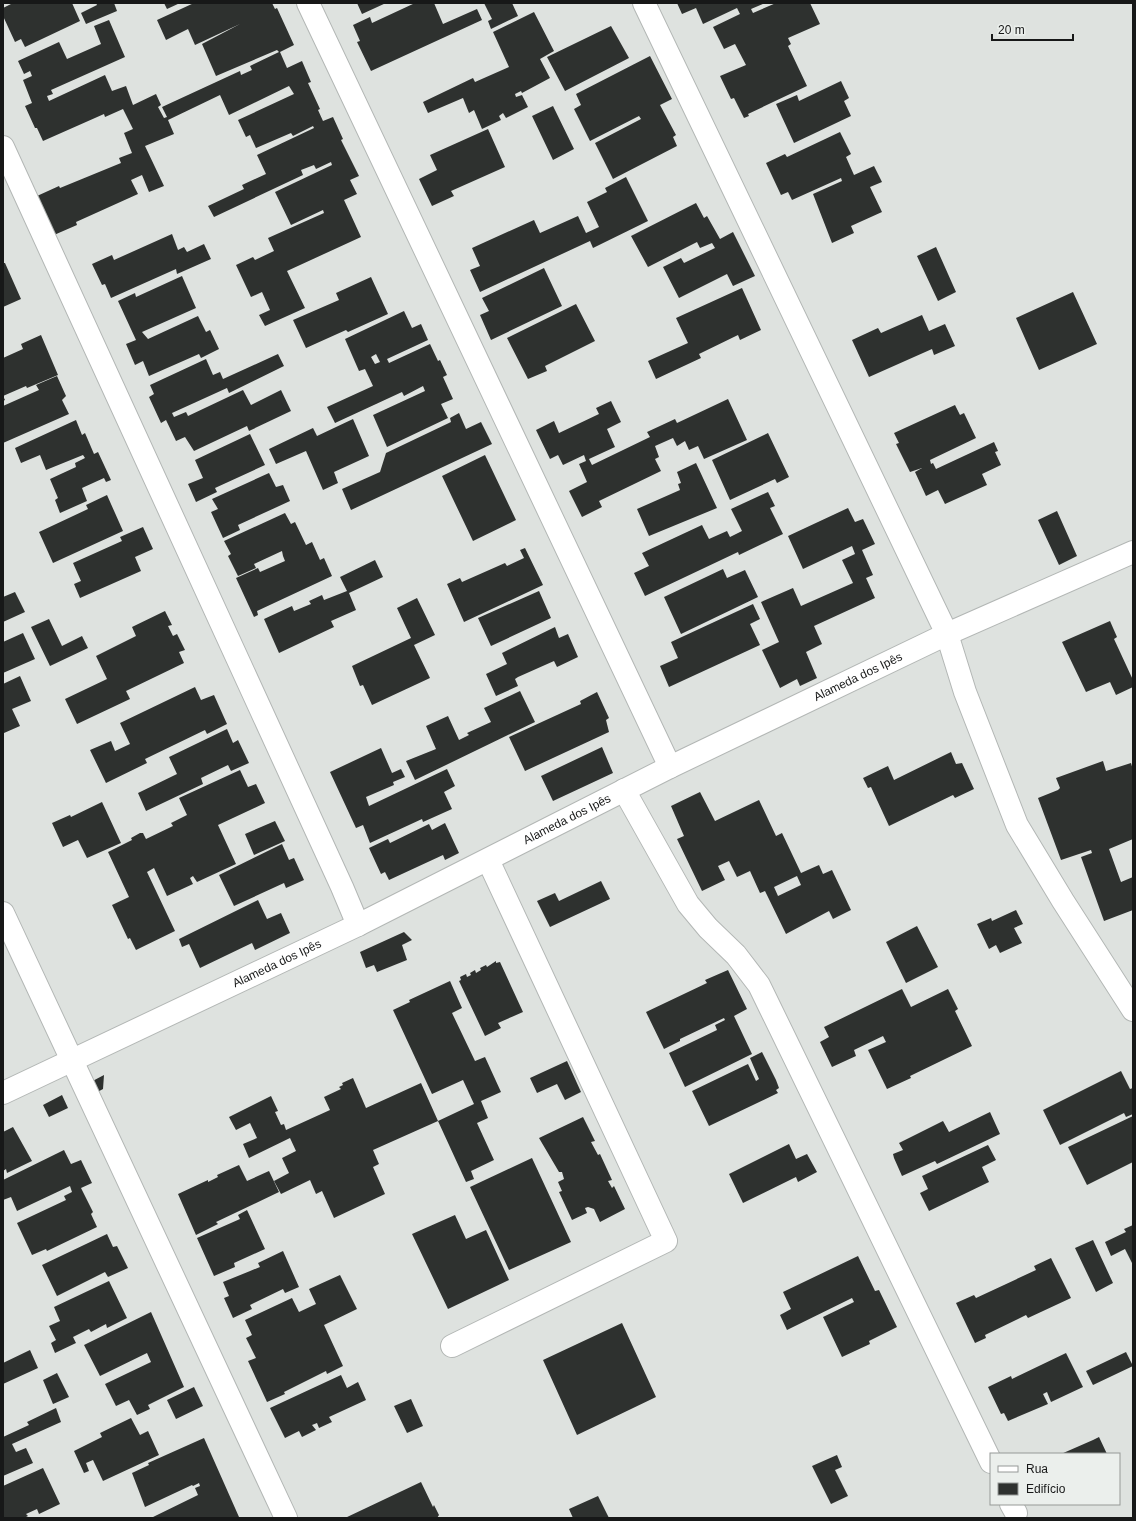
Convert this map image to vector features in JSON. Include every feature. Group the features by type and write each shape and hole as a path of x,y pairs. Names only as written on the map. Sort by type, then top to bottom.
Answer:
{"street":[{"path":"308,3 670,767"},
{"path":"644,3 947,634 966,692 1017,825 1063,901 1133,1010"},
{"path":"3,147 342,887 358,925"},
{"name":"Alameda dos Ipês","path":"3,1093 358,925 670,767 947,634 1133,552"},
{"path":"624,790 688,904 708,928 736,955 759,985 990,1460"},
{"path":"452,1346 666,1241 488,860"},
{"path":"3,913 286,1518"}],"building":[{"path":"13,3 72,3 80,21 25,47 21,39 15,42 3,16 3,8"},
{"path":"96,3 114,3 117,11 86,24 81,13 97,5"},
{"path":"164,3 180,3 167,9"},
{"path":"194,3 272,3 275,9 277,8 294,45 280,52 287,68 302,61 311,82 308,83 320,109 318,110 323,121 333,117 343,139 341,140 359,176 350,180 357,194 344,200 361,237 287,271 305,308 265,326 259,315 270,310 262,292 251,297 236,265 253,257 255,260 274,251 268,238 324,213 323,210 291,225 275,192 332,165 331,162 316,169 314,165 301,170 303,175 214,217 208,206 244,189 242,185 266,174 257,155 314,128 313,126 293,136 291,133 256,148 250,135 246,137 238,120 294,94 289,86 229,115 220,95 168,120 174,134 145,146 164,186 149,192 142,175 131,180 138,194 76,222 77,225 54,235 37,196 59,186 60,188 121,163 119,158 132,153 124,133 133,129 123,109 105,117 104,114 43,141 25,106 32,103 23,80 32,76 30,71 24,74 18,61 59,42 67,59 101,44 94,26 109,20 125,57 51,90 53,94 47,96 49,101 105,75 112,91 126,86 133,105 156,94 161,105 158,107 164,118 167,117 162,107 240,71 241,75 252,70 250,66 279,52 277,50 216,76 202,44 240,24 195,45 188,29 166,40 157,20"},
{"path":"357,3 386,3 362,14"},
{"path":"415,3 434,3 443,24 477,9 482,20 371,71 357,42 360,41 353,25 370,17 372,23"},
{"path":"484,3 512,3 518,16 491,29 488,21 492,19"},
{"path":"677,3 765,3 751,9 753,13 776,3 810,3 820,24 788,38 791,44 788,46 807,86 748,114 749,116 744,118 734,98 731,99 720,76 746,65 735,44 724,49 713,27 740,14 737,8 703,24 696,8 682,14"},
{"path":"534,12 554,51 540,59 550,78 522,93 521,91 515,94 516,97 522,95 528,107 506,118 503,113 499,116 501,120 482,129 474,110 469,113 463,98 428,113 423,102 473,78 475,82 509,67 493,32"},
{"path":"611,26 629,58 565,91 547,57"},
{"path":"650,56 672,99 660,105 676,135 673,137 677,146 613,179 595,143 641,119 639,116 590,141 574,109 581,105 576,94"},
{"path":"841,81 849,98 844,101 851,116 794,143 776,104 797,95 799,101"},
{"path":"553,106 574,149 553,160 532,116"},
{"path":"488,129 505,167 451,191 454,196 432,206 419,179 437,170 430,155"},
{"path":"840,132 851,154 846,157 854,175 874,166 882,182 870,187 882,212 851,226 854,233 832,243 813,194 842,181 841,178 792,200 788,192 781,195 766,163 785,154 787,157"},
{"path":"626,177 648,221 593,248 590,241 480,292 470,270 480,266 472,248 534,220 540,233 578,216 586,233 599,227 587,202 607,192 605,188"},
{"path":"696,203 704,218 707,216 720,239 733,232 755,276 733,286 727,274 679,298 663,267 681,258 684,263 715,248 712,243 700,248 697,242 648,267 631,236"},
{"path":"172,234 178,250 184,247 187,252 204,244 211,259 177,274 176,269 111,298 105,284 102,285 92,264 112,255 114,260"},
{"path":"936,247 956,292 938,301 917,256"},
{"path":"3,263 5,263 21,299 3,307"},
{"path":"544,268 562,306 491,340 480,315 489,311 482,298"},
{"path":"182,276 196,308 142,332 148,339 198,316 206,332 210,330 219,349 201,358 199,354 149,376 143,361 135,365 126,344 136,340 118,301 135,293 136,297"},
{"path":"371,277 388,314 348,332 346,330 306,348 293,320 339,300 336,293"},
{"path":"742,288 761,330 740,340 738,335 699,354 701,358 656,379 648,361 688,343 676,318"},
{"path":"1073,292 1097,344 1039,370 1016,318"},
{"path":"576,304 595,341 545,366 547,371 528,379 507,338"},
{"path":"404,311 412,328 421,324 428,340 387,359 389,363 430,344 447,375 443,377 453,399 441,404 448,418 387,447 373,415 425,391 423,386 404,396 402,392 335,423 327,407 373,386 365,369 359,371 345,339","holes":["376,354 380,362 375,364 371,357"]},
{"path":"922,315 929,331 945,324 955,346 934,355 932,349 869,377 852,340 878,328 881,333"},
{"path":"41,335 58,375 3,396 3,358 23,349 21,344"},
{"path":"278,354 284,366 229,393 227,388 172,413 174,417 186,412 188,416 243,390 251,405 281,390 291,411 249,431 247,426 194,451 185,437 176,441 166,420 161,423 149,397 154,394 150,385 206,359 213,375 220,372 223,379"},
{"path":"57,376 66,396 62,400 69,414 3,443 3,406 39,390 36,385"},
{"path":"728,399 747,440 704,459 698,446 689,450 685,441 677,446 673,438 655,446 659,457 655,459 661,471 599,501 602,507 582,517 569,491 587,482 579,464 586,461 584,455 563,465 558,455 550,459 536,430 554,421 559,433 599,414 596,408 611,401 621,422 607,429 615,447 589,459 592,465 650,437 647,432 675,419 677,423"},
{"path":"955,405 960,415 964,413 976,438 930,460 931,464 933,463 936,469 994,442 998,451 995,452 1001,465 982,474 987,485 945,504 938,490 926,496 915,472 922,468 910,472 896,444 899,443 894,433"},
{"path":"459,413 466,429 481,422 492,444 351,510 342,489 380,472 386,453 451,422 450,418"},
{"path":"353,419 369,456 334,472 338,483 323,490 306,451 276,464 269,449 313,428 317,436"},
{"path":"76,420 82,435 85,433 94,454 98,452 111,480 106,482 104,478 82,488 87,501 60,513 55,500 58,498 50,479 76,467 75,463 85,458 83,455 46,470 40,455 21,463 15,448"},
{"path":"768,433 789,477 777,483 775,479 730,500 712,460"},
{"path":"250,434 265,465 215,488 217,492 196,502 188,484 203,478 195,460"},
{"path":"485,455 516,520 473,541 442,476"},
{"path":"696,463 717,508 649,536 637,509 680,490 678,484 681,483 677,472"},
{"path":"269,473 276,487 283,485 290,501 238,525 240,530 223,538 211,512 218,509 212,499"},
{"path":"768,492 775,506 770,508 783,534 739,555 738,552 645,596 634,573 649,566 642,553 702,525 709,539 727,531 730,537 742,531 731,509"},
{"path":"107,495 123,531 53,563 39,532 88,509 86,505"},
{"path":"848,508 855,522 863,519 875,544 862,550 873,575 866,578 875,598 814,626 822,644 806,652 817,678 800,686 797,679 780,688 762,650 779,642 761,602 793,588 801,606 853,583 842,560 855,554 852,546 803,569 788,536"},
{"path":"1057,511 1077,556 1059,565 1038,520"},
{"path":"285,513 291,524 295,522 306,545 312,542 320,560 324,558 332,576 257,611 258,615 254,617 236,578 258,568 260,572 285,561 282,551 254,564 256,568 238,576 228,556 231,554 224,541"},
{"path":"143,527 153,549 135,557 141,571 80,598 74,584 81,581 73,563 122,541 120,537"},
{"path":"525,548 543,585 464,622 447,584 460,578 462,582 505,563 507,566 524,558 520,550"},
{"path":"375,560 383,577 349,593 356,610 331,621 334,627 279,653 264,619 292,606 294,611 311,604 309,601 322,595 324,600 347,591 340,577"},
{"path":"723,569 727,578 745,570 758,597 681,634 664,597"},
{"path":"539,591 551,618 491,646 478,618"},
{"path":"15,592 25,612 3,622 3,597"},
{"path":"417,598 435,635 414,645 430,678 372,705 363,685 360,686 352,666 411,638 397,608"},
{"path":"753,604 760,619 750,624 760,645 669,687 660,666 678,658 671,642"},
{"path":"165,611 172,625 168,626 173,636 177,634 185,650 179,652 184,663 126,691 130,699 77,724 65,699 107,679 96,656 136,636 132,627"},
{"path":"49,619 62,646 82,636 88,648 50,666 31,627"},
{"path":"1110,621 1117,637 1114,639 1133,680 1133,687 1116,695 1110,682 1086,692 1062,642"},
{"path":"555,627 559,638 568,634 578,657 557,667 554,661 518,677 515,679 518,686 496,696 486,674 507,664 502,653"},
{"path":"23,633 35,659 3,673 3,642"},
{"path":"20,676 31,701 12,709 20,726 4,733 3,684"},
{"path":"195,687 201,700 214,695 227,724 207,734 205,730 145,759 147,763 106,783 90,750 111,741 115,751 130,744 120,723"},
{"path":"520,691 535,722 415,780 406,761 436,749 426,726 448,716 459,740 469,735 467,733 491,722 484,708"},
{"path":"597,692 609,718 606,720 609,732 525,771 509,737 581,704 580,701"},
{"path":"227,729 233,743 238,740 249,763 231,771 228,765 201,778 203,784 146,811 138,793 177,774 169,757"},
{"path":"602,747 613,773 553,801 541,776"},
{"path":"381,748 392,773 401,769 405,777 393,782 394,785 366,797 369,806 447,769 455,786 444,792 452,809 423,822 422,819 370,843 363,825 356,828 330,772"},
{"path":"951,752 956,764 962,763 974,789 955,798 953,795 889,826 871,787 868,788 863,778 888,766 894,780"},
{"path":"1103,761 1106,771 1131,763 1133,770 1133,839 1109,849 1121,882 1133,877 1133,910 1104,921 1081,857 1092,853 1091,850 1061,860 1038,798 1060,788 1056,778"},
{"path":"240,770 248,787 256,784 265,803 218,825 236,864 197,882 193,876 190,878 193,884 167,896 154,868 147,872 175,931 136,950 130,938 128,939 112,905 129,897 108,852 132,840 131,838 140,833 143,833 146,839 173,826 171,823 187,815 179,798"},
{"path":"700,792 715,821 759,800 776,836 782,833 801,873 819,865 823,874 832,870 851,910 833,919 829,911 786,934 765,891 760,893 750,871 737,877 729,861 718,866 725,880 702,891 677,839 684,836 671,806","holes":["797,876 801,885 778,896 774,887"]},
{"path":"102,802 121,843 87,858 78,840 63,847 52,823 70,815 71,817"},
{"path":"275,821 285,841 254,855 245,834"},
{"path":"445,823 459,853 445,860 443,855 389,880 385,872 381,874 369,848 388,839 390,843 429,824 432,830"},
{"path":"282,844 289,860 294,858 304,880 286,888 284,883 234,906 219,875"},
{"path":"601,881 610,899 550,927 537,901 555,893 559,901"},
{"path":"258,900 267,919 281,913 290,933 255,950 252,943 200,968 189,944 182,947 179,939"},
{"path":"1016,910 1023,924 1014,928 1022,943 1000,953 996,945 989,949 977,924 991,918 992,921"},
{"path":"917,926 938,967 906,983 886,942"},
{"path":"404,932 412,940 402,945 407,960 377,972 374,965 366,968 360,952"},
{"path":"496,961 496,963 500,962 523,1012 498,1023 501,1028 485,1036 459,981 461,980 460,977 466,974 467,977 475,970 476,973 481,970 480,968 486,965 487,967"},
{"path":"728,970 747,1009 734,1016 752,1054 685,1087 669,1053 717,1030 715,1025 725,1020 724,1018 680,1039 680,1041 664,1049 646,1012 707,983 705,980"},
{"path":"450,981 462,1008 452,1013 475,1061 485,1057 501,1092 481,1101 488,1118 477,1123 494,1160 471,1171 474,1179 466,1182 438,1121 474,1104 463,1080 432,1094 393,1010 410,1002 409,1000"},
{"path":"902,989 911,1007 948,989 958,1009 955,1011 972,1046 910,1076 911,1078 887,1089 868,1050 886,1042 883,1036 854,1050 856,1056 832,1067 820,1042 829,1037 824,1027"},
{"path":"762,1052 776,1080 779,1088 776,1090 778,1093 709,1126 692,1091 748,1064 756,1081 759,1079 750,1058"},
{"path":"567,1061 581,1092 565,1100 557,1084 537,1093 530,1078"},
{"path":"1121,1071 1130,1089 1133,1088 1133,1114 1126,1117 1124,1113 1060,1145 1043,1110"},
{"path":"104,1075 103,1089 90,1096 85,1085"},
{"path":"353,1078 366,1108 421,1083 438,1121 373,1150 379,1164 373,1167 385,1194 334,1218 322,1191 316,1194 310,1180 281,1194 274,1181 289,1173 282,1158 296,1151 290,1138 249,1158 243,1144 257,1138 250,1123 236,1130 229,1117 271,1096 278,1111 275,1112 281,1125 284,1124 286,1130 330,1110 324,1097 341,1089 339,1087 343,1085 342,1083"},
{"path":"62,1095 68,1108 49,1117 43,1105"},
{"path":"990,1112 1000,1134 937,1164 935,1161 902,1176 893,1154 903,1150 899,1143 943,1121 949,1132"},
{"path":"1133,1116 1133,1162 1087,1185 1068,1147"},
{"path":"583,1117 595,1141 591,1142 598,1155 600,1154 612,1180 608,1181 612,1188 614,1186 625,1209 600,1222 594,1209 588,1207 585,1208 587,1213 572,1220 559,1192 562,1191 558,1182 564,1179 562,1172 559,1172 539,1138"},
{"path":"13,1127 32,1161 7,1173 6,1169 3,1171 3,1132"},
{"path":"789,1144 796,1159 807,1154 817,1172 798,1182 796,1177 743,1203 729,1174"},
{"path":"988,1145 996,1160 982,1167 989,1182 929,1211 920,1193 928,1189 922,1176"},
{"path":"64,1150 71,1164 81,1160 92,1183 81,1188 93,1212 91,1214 97,1227 47,1251 46,1249 32,1255 17,1223 66,1200 64,1196 72,1192 70,1186 17,1211 11,1197 3,1200 3,1180"},
{"path":"532,1158 571,1242 509,1270 470,1187"},
{"path":"239,1165 247,1181 269,1171 279,1192 216,1222 218,1224 196,1235 178,1194 208,1180 208,1182 218,1177 217,1175"},
{"path":"247,1210 265,1249 234,1263 235,1267 214,1276 197,1238 240,1219 238,1215"},
{"path":"455,1215 466,1239 486,1230 509,1280 448,1309 412,1234"},
{"path":"1133,1225 1133,1265 1125,1249 1111,1256 1105,1242 1126,1232 1124,1229"},
{"path":"107,1234 113,1247 117,1246 128,1268 108,1277 105,1272 57,1296 42,1265"},
{"path":"1093,1240 1113,1283 1096,1292 1075,1248"},
{"path":"283,1251 299,1287 285,1293 283,1289 250,1305 252,1309 233,1318 224,1298 229,1296 223,1282 260,1267 258,1263"},
{"path":"858,1256 875,1291 879,1290 897,1327 869,1341 870,1344 842,1357 823,1317 854,1302 852,1298 787,1330 780,1315 791,1309 783,1292"},
{"path":"1051,1258 1071,1298 1028,1318 1026,1315 985,1335 986,1338 975,1343 956,1303 974,1295 976,1298 1036,1270 1034,1266"},
{"path":"340,1275 357,1309 324,1325 343,1366 327,1374 326,1371 284,1392 285,1394 267,1402 248,1361 256,1358 246,1338 252,1335 245,1320 292,1298 299,1312 316,1304 309,1289"},
{"path":"109,1281 127,1318 107,1328 106,1324 91,1332 89,1329 73,1337 76,1343 55,1353 51,1343 56,1340 49,1326 60,1321 54,1307"},
{"path":"151,1312 184,1387 148,1405 150,1409 137,1415 129,1400 116,1406 105,1384 151,1362 147,1353 100,1376 84,1345"},
{"path":"622,1323 656,1397 577,1435 543,1360"},
{"path":"30,1350 38,1368 3,1384 3,1363"},
{"path":"1126,1352 1133,1366 1093,1385 1086,1371"},
{"path":"1066,1353 1083,1387 1051,1402 1047,1392 1043,1394 1048,1404 1008,1421 1004,1413 1001,1414 988,1387 1011,1376 1012,1379"},
{"path":"57,1373 69,1397 53,1404 43,1380"},
{"path":"341,1375 347,1388 358,1382 366,1400 329,1417 332,1422 319,1428 317,1423 312,1425 316,1430 302,1437 299,1431 285,1438 270,1408"},
{"path":"194,1387 203,1406 176,1419 167,1400"},
{"path":"411,1399 423,1426 407,1433 394,1406"},
{"path":"56,1408 61,1422 12,1444 16,1452 26,1448 33,1463 3,1476 3,1437 29,1425 27,1422"},
{"path":"131,1418 140,1435 148,1431 159,1455 103,1481 93,1460 86,1463 89,1471 84,1473 74,1451 102,1437 100,1433"},
{"path":"1099,1437 1107,1453 1063,1453"},
{"path":"204,1438 239,1517 151,1518 198,1495 195,1488 200,1486 199,1483 145,1507 132,1473 149,1465 148,1463"},
{"path":"837,1455 842,1467 835,1470 848,1496 831,1504 812,1466"},
{"path":"43,1468 60,1504 39,1514 37,1509 26,1514 28,1516 24,1518 3,1518 3,1486"},
{"path":"421,1482 433,1507 434,1505 439,1515 437,1518 345,1518"},
{"path":"598,1496 609,1518 573,1518 569,1509"}]}
